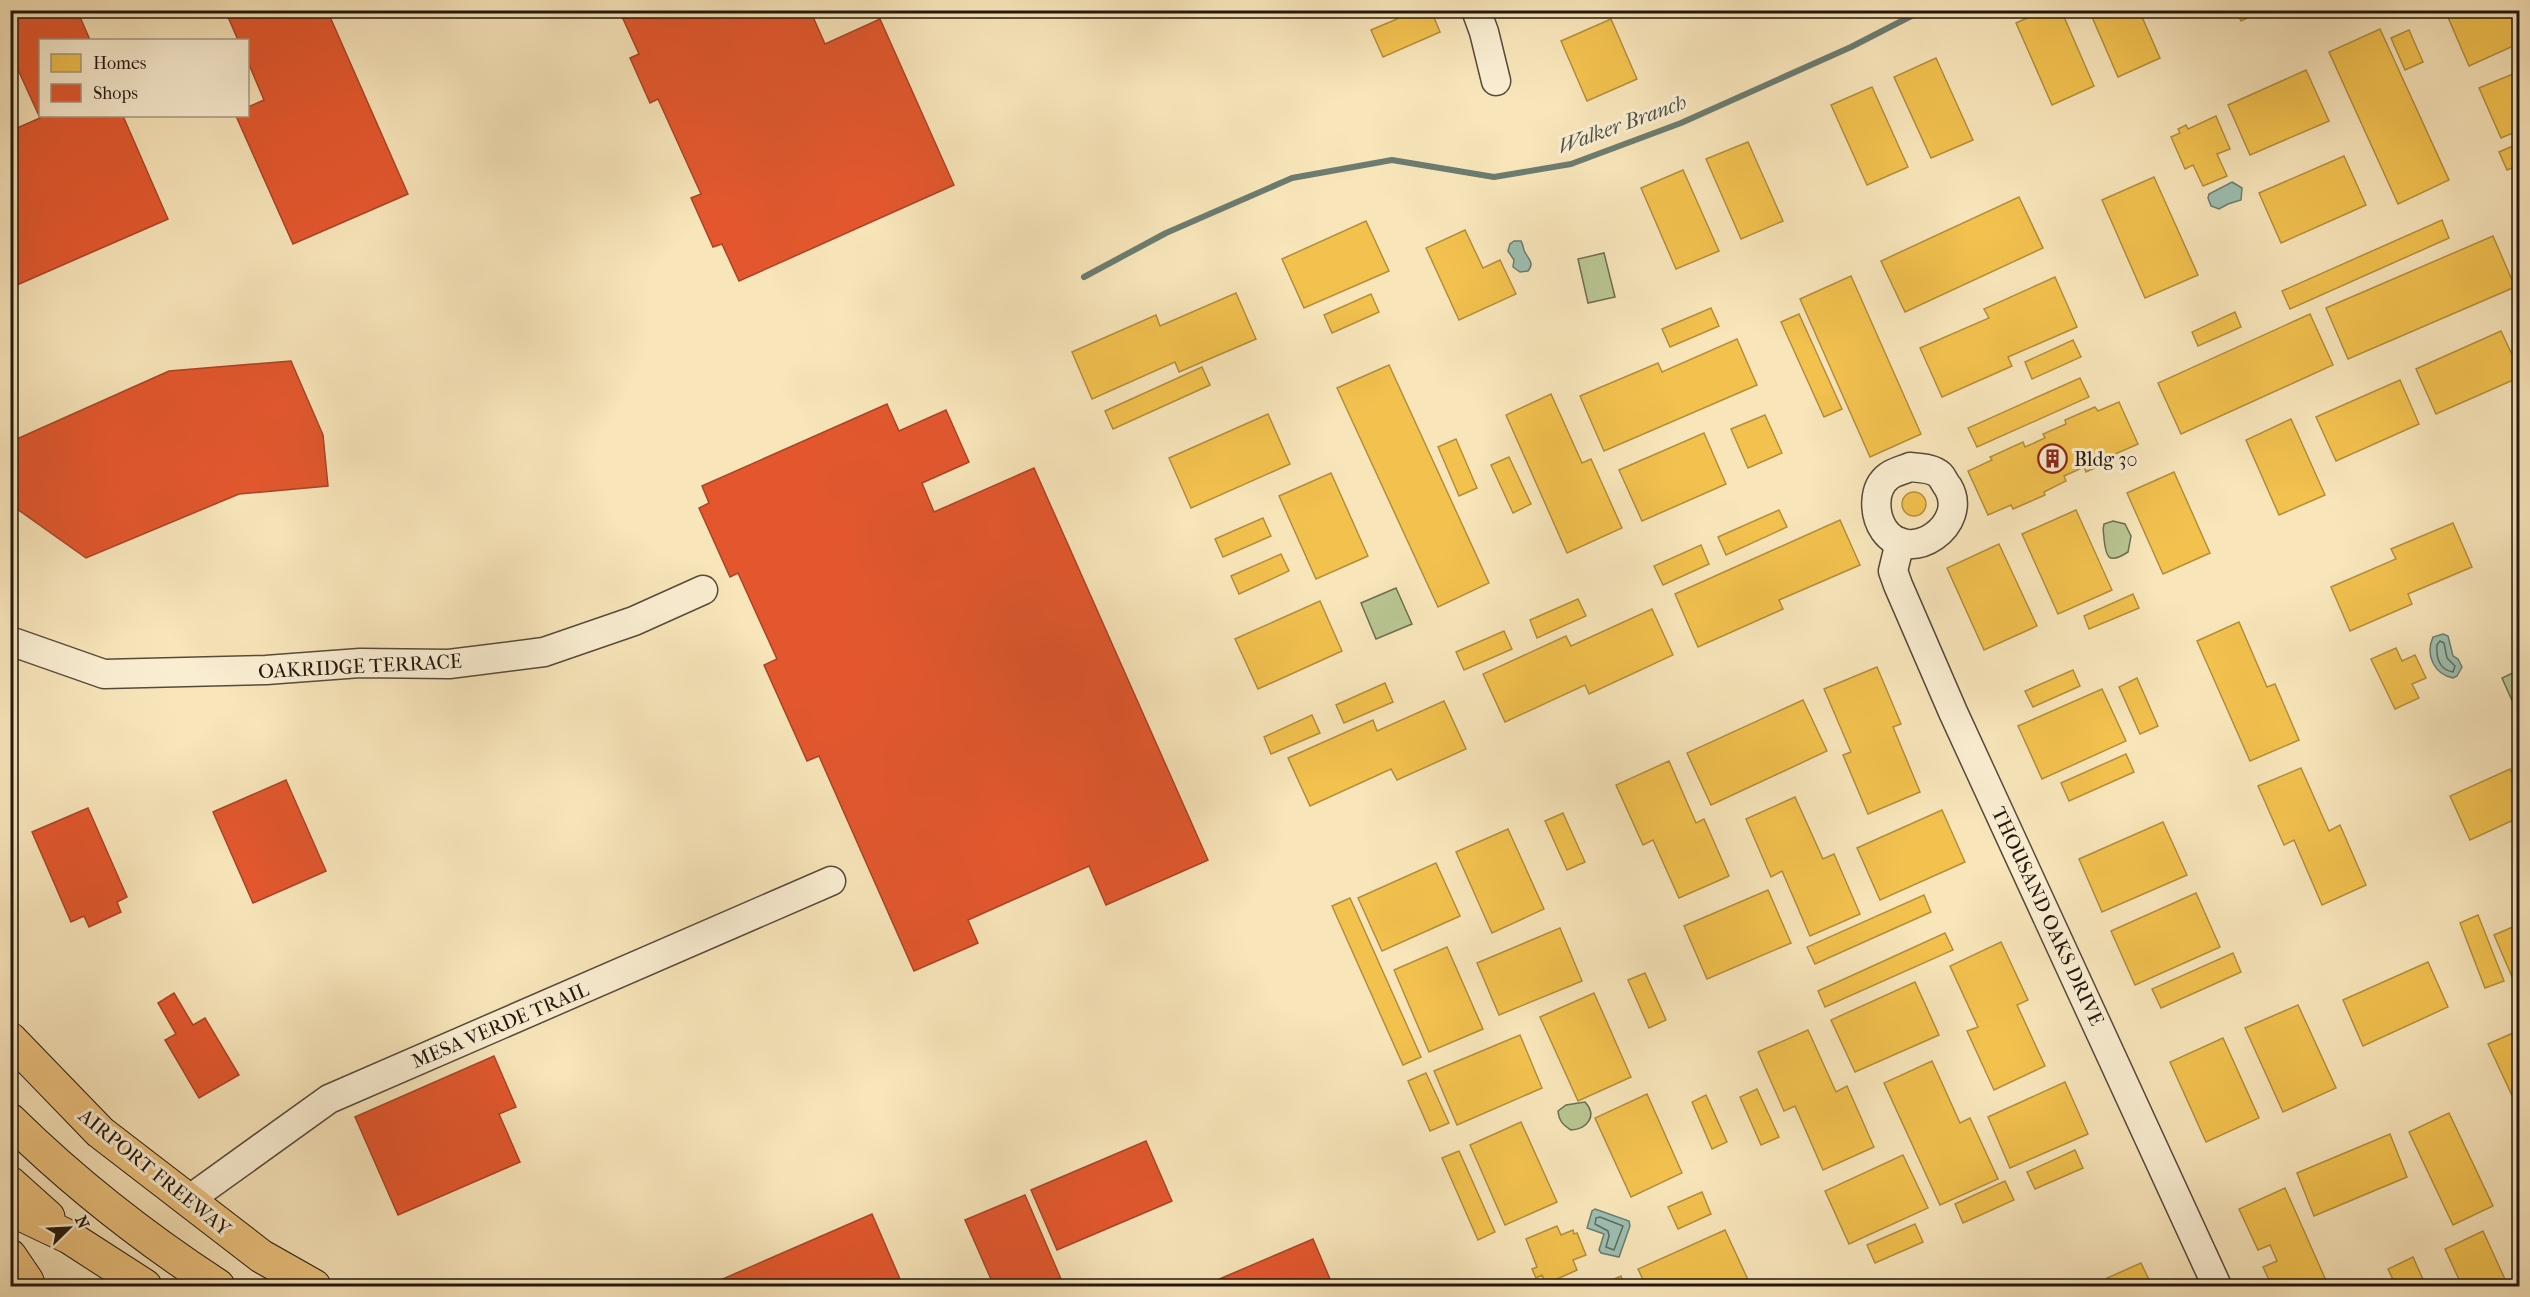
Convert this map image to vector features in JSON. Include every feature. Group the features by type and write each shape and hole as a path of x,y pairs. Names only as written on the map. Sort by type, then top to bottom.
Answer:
{"main road":[{"name":"AIRPORT FREEWAY","path":"10,1039 100,1132 261,1256 314,1287"},
{"path":"10,1120 47,1156 106,1206 155,1245 218,1287"},
{"path":"10,1183 69,1237"},
{"path":"10,1209 69,1237 145,1287"}],"street":[{"path":"1476,10 1496,81"},
{"name":"THOUSAND OAKS DRIVE","path":"1900,542 1893,571 1898,585 1953,712 2217,1287"},
{"name":"OAKRIDGE TERRACE","path":"10,641 104,674 266,670 360,663 449,664 544,652 634,621 703,590"},
{"name":"MESA VERDE TRAIL","path":"188,1200 329,1099 831,881"}],"green space":[{"path":"1604,253 1615,297 1588,303 1578,259"},
{"path":"2113,521 2125,524 2131,536 2128,552 2116,558 2109,557 2107,554 2103,528 2104,524"},
{"path":"1396,588 1412,624 1376,639 1361,603"},
{"path":"2519,670 2519,716 2502,678"},
{"path":"1585,1102 1591,1112 1589,1121 1582,1127 1571,1130 1562,1122 1558,1111 1566,1105"}],"water":[{"path":"2232,182 2242,188 2241,200 2219,209 2211,206 2209,194"},
{"path":"1514,241 1521,241 1531,262 1528,271 1520,272 1513,267 1514,260 1508,251 1510,244"},
{"path":"2443,634 2448,636 2453,656 2458,659 2462,667 2457,676 2453,678 2446,676 2436,668 2431,657 2433,637"},
{"path":"1595,1209 1629,1221 1630,1226 1619,1257 1601,1253 1599,1250 1604,1234 1587,1228 1592,1211"}],"building: Homes":[{"path":"1394,10 1431,10 1440,32 1383,57 1371,30 1397,19"},
{"path":"2045,10 2061,10 2094,86 2052,105 2016,23"},
{"path":"2089,10 2139,10 2160,58 2118,77"},
{"path":"2236,10 2264,10 2241,21"},
{"path":"2457,10 2520,10 2520,43 2469,66 2447,15"},
{"path":"1611,19 1637,79 1587,101 1561,41"},
{"path":"2380,29 2449,180 2398,204 2329,52"},
{"path":"2409,30 2423,62 2405,70 2391,38"},
{"path":"1936,58 1973,140 1931,158 1894,77"},
{"path":"2306,70 2329,121 2250,155 2228,105"},
{"path":"2520,71 2520,130 2501,138 2479,88"},
{"path":"1872,87 1908,167 1867,185 1831,105"},
{"path":"2216,116 2230,149 2217,154 2227,176 2203,186 2193,165 2185,169 2171,137 2180,133 2178,129 2186,125 2188,129"},
{"path":"1748,142 1783,221 1741,239 1706,159"},
{"path":"2520,143 2520,165 2507,170 2499,152"},
{"path":"2344,156 2366,205 2281,243 2259,193"},
{"path":"1683,170 1719,251 1676,269 1641,188"},
{"path":"2154,177 2198,275 2145,298 2102,200"},
{"path":"2019,197 2043,248 1905,312 1881,261"},
{"path":"2442,220 2449,238 2290,309 2282,291"},
{"path":"1366,221 1389,271 1304,308 1282,259"},
{"path":"1465,230 1483,268 1500,260 1516,294 1459,320 1426,248"},
{"path":"2493,236 2515,287 2348,359 2326,308"},
{"path":"1851,276 1921,434 1870,457 1800,299"},
{"path":"2055,277 2077,327 2008,357 2012,366 1942,397 1920,348 1989,318 1984,309"},
{"path":"1236,293 1256,339 1179,372 1175,362 1092,399 1072,352 1156,315 1160,326"},
{"path":"1371,294 1379,312 1332,333 1324,315"},
{"path":"1711,308 1719,326 1670,347 1662,329"},
{"path":"2235,312 2241,327 2198,346 2192,332"},
{"path":"1799,314 1842,409 1824,417 1781,322"},
{"path":"2310,314 2333,365 2181,434 2158,383"},
{"path":"2501,331 2520,372 2520,377 2436,414 2416,369"},
{"path":"1737,339 1757,385 1604,451 1580,396 1658,363 1662,372"},
{"path":"2073,340 2081,357 2032,379 2025,362"},
{"path":"1389,365 1489,583 1438,607 1337,388"},
{"path":"1202,367 1210,385 1113,429 1105,411"},
{"path":"2080,378 2089,397 1977,447 1968,428"},
{"path":"2400,380 2419,424 2336,461 2316,417"},
{"path":"1551,394 1582,463 1591,459 1622,528 1567,553 1506,415"},
{"name":"Bldg 30","path":"2119,402 2138,444 2115,454 2117,458 2086,472 2084,467 2064,476 2066,481 2044,492 2045,495 2013,509 2011,505 1988,515 1968,471 1992,460 1990,457 2023,442 2025,447 2045,438 2043,434 2066,424 2065,420 2095,407 2098,411"},
{"path":"1268,414 1290,464 1191,508 1169,458"},
{"path":"1765,415 1782,453 1748,468 1731,429"},
{"path":"2291,419 2325,495 2279,515 2246,440"},
{"path":"1704,433 1726,484 1642,521 1619,470"},
{"path":"1456,439 1477,488 1459,496 1438,447"},
{"path":"1509,457 1531,504 1513,513 1491,465"},
{"path":"2174,472 2210,553 2163,574 2127,493"},
{"path":"1331,473 1368,556 1316,579 1279,496"},
{"path":"1914,492 1923,495 1926,504 1923,513 1914,516 1905,513 1902,504 1905,495"},
{"path":"1779,510 1787,527 1726,555 1718,537"},
{"path":"2076,510 2112,590 2058,614 2022,534"},
{"path":"1263,518 1271,536 1223,557 1215,539"},
{"path":"1840,520 1860,565 1779,600 1783,609 1698,647 1675,594"},
{"path":"2453,523 2472,567 2408,594 2412,604 2350,631 2331,587 2396,559 2391,549"},
{"path":"1999,544 2037,626 1984,650 1947,568"},
{"path":"1701,545 1709,564 1663,585 1654,566"},
{"path":"1281,554 1289,571 1239,594 1231,576"},
{"path":"2133,594 2139,608 2089,629 2084,616"},
{"path":"1578,599 1586,616 1537,638 1530,620"},
{"path":"1320,601 1342,651 1258,689 1235,639"},
{"path":"1652,609 1673,655 1589,694 1585,685 1505,722 1483,674 1566,636 1571,646"},
{"path":"2239,622 2267,687 2275,684 2299,740 2250,761 2197,641"},
{"path":"1504,631 1512,649 1464,670 1456,652"},
{"path":"2396,648 2402,661 2415,655 2426,678 2412,684 2419,698 2395,709 2371,659"},
{"path":"1877,667 1901,724 1893,727 1920,792 1868,814 1843,755 1851,752 1824,689"},
{"path":"2073,670 2080,686 2033,707 2025,691"},
{"path":"2137,678 2158,726 2140,734 2119,687"},
{"path":"1385,683 1393,702 1344,723 1336,705"},
{"path":"2102,689 2126,741 2042,779 2018,726"},
{"path":"1803,700 1827,751 1711,805 1687,753"},
{"path":"1444,701 1466,749 1397,780 1391,769 1310,806 1288,758 1373,720 1377,731"},
{"path":"1312,715 1320,733 1271,754 1264,737"},
{"path":"2126,754 2134,772 2069,801 2061,783"},
{"path":"1669,761 1696,823 1704,819 1729,876 1679,898 1653,840 1643,845 1616,785"},
{"path":"2301,768 2329,831 2340,825 2366,885 2322,905 2294,840 2284,845 2258,786"},
{"path":"2510,769 2515,780 2520,778 2520,817 2470,840 2450,796"},
{"path":"1795,797 1823,859 1834,854 1860,914 1810,936 1782,871 1771,877 1746,819"},
{"path":"1942,810 1965,862 1880,900 1857,848"},
{"path":"1563,813 1585,862 1567,870 1545,821"},
{"path":"2163,822 2187,875 2102,912 2079,859"},
{"path":"1508,829 1544,909 1492,933 1456,852"},
{"path":"1436,863 1460,916 1382,951 1358,898"},
{"path":"1768,890 1791,943 1707,979 1684,926"},
{"path":"2196,893 2220,947 2135,985 2111,931"},
{"path":"1924,895 1931,912 1815,964 1807,947"},
{"path":"1350,898 1421,1057 1403,1065 1332,906"},
{"path":"2478,915 2504,981 2485,988 2460,923"},
{"path":"2520,924 2520,976 2513,979 2494,935"},
{"path":"1560,928 1582,981 1499,1015 1477,963"},
{"path":"1945,933 1953,950 1825,1007 1818,991"},
{"path":"2001,942 2028,1000 2017,1005 2045,1066 1994,1090 1967,1031 1978,1027 1950,966"},
{"path":"1447,947 1483,1029 1429,1052 1394,970"},
{"path":"2233,953 2241,972 2161,1008 2152,989"},
{"path":"2428,962 2448,1007 2363,1046 2343,1000"},
{"path":"1645,973 1666,1020 1649,1028 1628,980"},
{"path":"1915,982 1939,1035 1855,1072 1831,1020"},
{"path":"1594,993 1631,1077 1578,1101 1540,1017"},
{"path":"2298,1005 2336,1088 2283,1112 2245,1028"},
{"path":"1808,1030 1836,1092 1847,1086 1874,1147 1823,1170 1795,1106 1784,1111 1758,1052"},
{"path":"2520,1030 2520,1101 2515,1102 2488,1044"},
{"path":"1520,1035 1542,1088 1457,1125 1434,1071"},
{"path":"2223,1038 2259,1118 2206,1142 2170,1062"},
{"path":"1932,1061 1960,1123 1970,1118 1998,1179 1940,1205 1884,1083"},
{"path":"1426,1073 1449,1123 1430,1131 1408,1081"},
{"path":"2065,1082 2088,1134 2010,1168 1988,1117"},
{"path":"1757,1089 1779,1137 1761,1145 1740,1097"},
{"path":"1647,1094 1682,1173 1631,1197 1595,1118"},
{"path":"1706,1095 1727,1142 1712,1149 1692,1102"},
{"path":"2449,1113 2493,1206 2453,1225 2409,1132"},
{"path":"1521,1122 1557,1202 1505,1225 1470,1145"},
{"path":"2390,1134 2407,1177 2314,1216 2297,1173"},
{"path":"2075,1150 2083,1168 2035,1189 2027,1172"},
{"path":"1459,1151 1495,1232 1478,1240 1442,1158"},
{"path":"1903,1155 1928,1208 1849,1244 1825,1191"},
{"path":"2005,1181 2014,1200 1963,1223 1955,1204"},
{"path":"2285,1188 2328,1285 2272,1286 2263,1267 2277,1261 2270,1245 2258,1250 2239,1209"},
{"path":"1702,1192 1711,1214 1678,1229 1668,1207"},
{"path":"1915,1224 1923,1242 1875,1263 1867,1245"},
{"path":"1557,1226 1561,1235 1573,1230 1574,1234 1577,1233 1586,1255 1573,1260 1577,1270 1546,1284 1542,1275 1536,1278 1532,1269 1537,1267 1526,1239"},
{"path":"1725,1230 1750,1284 1745,1286 1646,1286 1638,1269"},
{"path":"2483,1231 2508,1286 2462,1286 2445,1249"},
{"path":"2413,1257 2426,1286 2396,1286 2388,1269"},
{"path":"2141,1263 2152,1286 2111,1286 2107,1278"},
{"path":"1621,1276 1625,1286 1598,1286"}],"building: Shops":[{"path":"34,10 77,10 90,39 39,39 39,116 10,52 10,21"},
{"path":"225,10 327,10 408,194 293,244 236,117 249,117 249,107 264,100 249,64 249,39 238,39"},
{"path":"619,10 810,10 825,44 880,19 954,185 739,281 722,244 713,247 691,198 701,194 658,99 650,103 630,58 639,54"},
{"path":"123,117 168,219 10,288 10,131 40,118"},
{"path":"291,361 323,435 328,486 239,494 86,558 10,504 10,442 169,371"},
{"path":"887,404 899,431 946,410 969,462 922,483 934,512 1034,468 1208,860 1106,905 1089,866 968,920 978,943 914,971 819,756 807,761 764,665 777,659 738,573 730,577 699,508 709,503 702,486"},
{"path":"286,780 326,871 253,903 213,812"},
{"path":"88,808 127,897 117,902 121,912 89,927 84,916 71,922 32,832"},
{"path":"174,993 193,1025 205,1018 239,1075 199,1098 165,1040 176,1034 158,1003"},
{"path":"494,1056 516,1107 499,1114 520,1162 398,1215 355,1117"},
{"path":"1146,1141 1172,1201 1057,1250 1031,1190"},
{"path":"1025,1195 1064,1286 994,1286 965,1220"},
{"path":"872,1214 903,1286 721,1286 718,1281"},
{"path":"1313,1239 1333,1286 1203,1286"}],"waterway":[{"name":"Walker Branch","path":"1084,277 1166,233 1292,178 1392,160 1494,177 1571,164 1681,123 1851,47 1923,10"}],"place":[{"name":"Bldg 30","path":"2053,459"}]}
